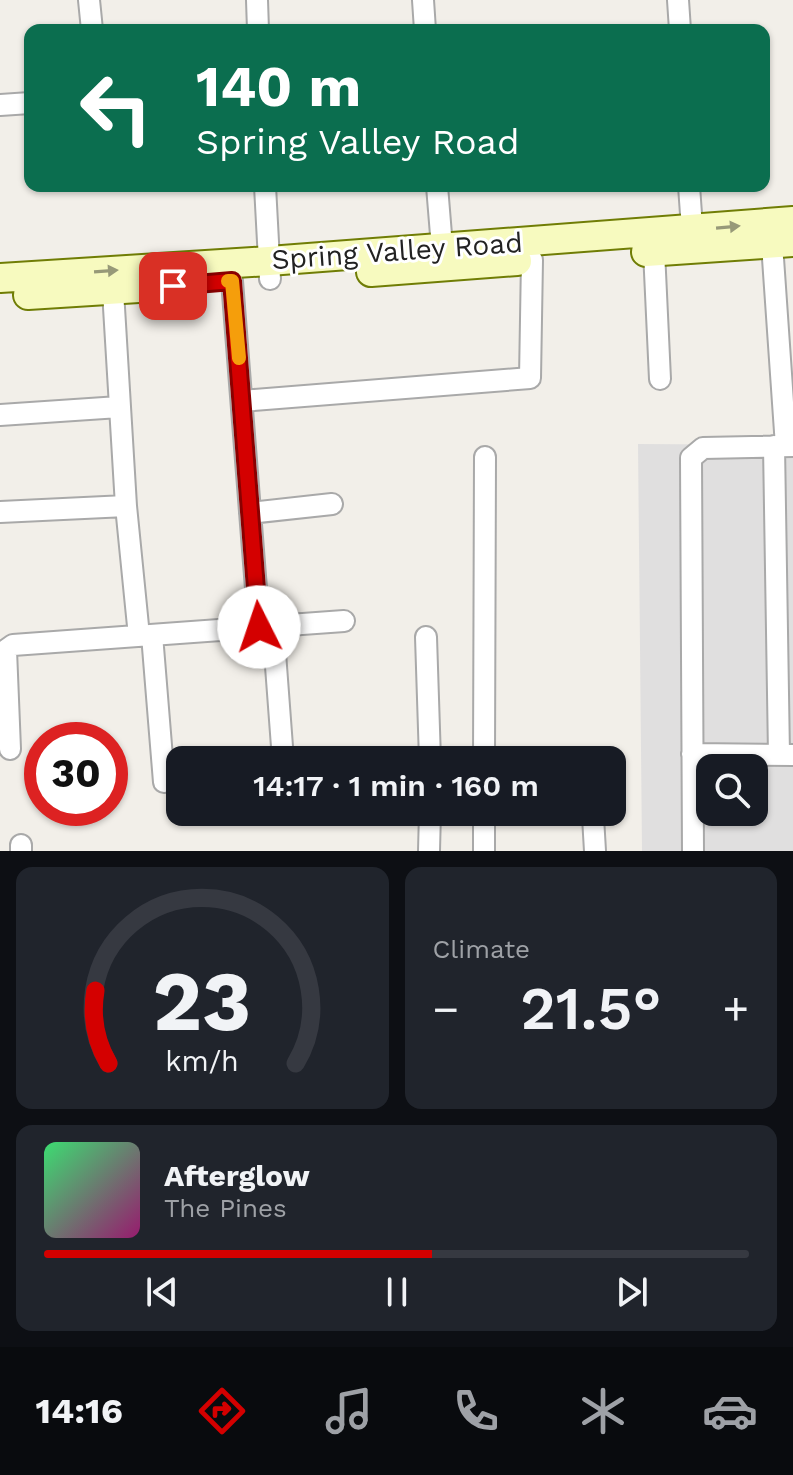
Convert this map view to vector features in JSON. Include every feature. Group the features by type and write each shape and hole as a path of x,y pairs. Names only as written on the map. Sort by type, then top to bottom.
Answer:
{"street":[{"path":"89,0 91,24"},
{"path":"257,0 258,24"},
{"path":"423,0 425,24"},
{"path":"678,0 680,24"},
{"path":"0,105 24,103"},
{"path":"265,192 269,270"},
{"path":"437,192 442,247"},
{"path":"689,192 693,240"},
{"path":"786,237 793,359"},
{"path":"692,754 786,755 786,237"},
{"name":"Spring Valley Road","path":"0,296 232,281 269,270 442,247 786,237"},
{"name":"Spring Valley Road","path":"0,278 532,260 654,251 693,240"},
{"path":"654,251 660,379"},
{"path":"242,401 530,378 532,260"},
{"path":"232,281 250,513 281,746"},
{"path":"113,291 126,506 164,782"},
{"path":"0,415 119,407"},
{"path":"693,851 691,458 695,451 703,448 784,446"},
{"path":"484,746 485,457"},
{"path":"250,513 332,504"},
{"path":"0,512 126,506"},
{"path":"10,749 6,650 20,645 344,621"},
{"path":"426,637 430,746"},
{"path":"429,851 430,826"},
{"path":"484,826 484,851"},
{"path":"594,826 595,851"}],"shaded area":[{"path":"638,444 793,445 793,851 642,851"}],"slow traffic":[{"path":"228,281 232,281 239,358"}],"route":[{"path":"173,286 232,281 259,627"}]}
